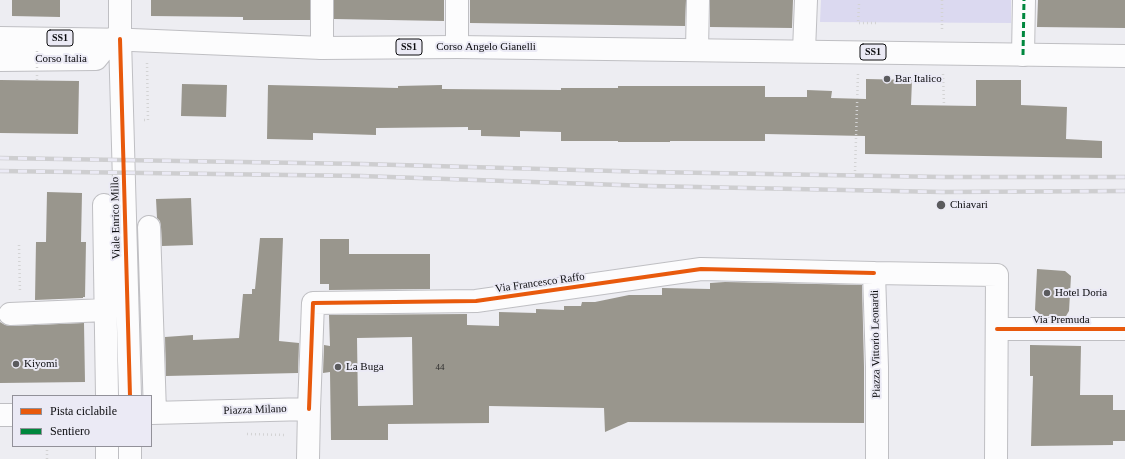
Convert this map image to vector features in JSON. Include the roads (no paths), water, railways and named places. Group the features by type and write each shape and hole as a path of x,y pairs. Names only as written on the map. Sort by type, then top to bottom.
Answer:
{"street":[{"name":"Viale Enrico Millo","path":"120,0 116,39 130,395"},
{"path":"322,0 322,48"},
{"path":"457,0 457,47"},
{"path":"697,49 698,0"},
{"path":"804,51 806,0"},
{"path":"1024,0 1023,55 1125,56"},
{"name":"Corso Italia","path":"0,38 116,39"},
{"name":"Corso Italia","path":"0,60 96,59 116,39"},
{"name":"Corso Angelo Gianelli","path":"116,39 322,48 457,47 804,51"},
{"name":"SS1","path":"804,51 1023,55"},
{"name":"Viale Enrico Millo","path":"104,205 107,395"},
{"path":"149,227 153,413"},
{"name":"Via Francesco Raffo","path":"309,409 313,303 476,301 701,269 874,273"},
{"path":"874,273 997,276 996,459"},
{"name":"Piazza Vittorio Leonardi","path":"874,273 877,367 877,459"},
{"path":"15,314 106,310"},
{"name":"Via Premuda","path":"997,329 1125,329"},
{"path":"308,459 309,409"},
{"name":"Piazza Milano","path":"153,413 309,409"},
{"path":"0,415 12,415"},
{"path":"107,447 107,459"},
{"path":"130,447 130,459"}],"railway":[{"path":"0,158 362,164 651,172 943,177 1125,177"},
{"path":"0,171 361,176 649,186 942,192 1125,191"}],"place":[{"name":"Bar Italico","path":"887,79"},
{"name":"Chiavari","path":"941,205"},
{"name":"Hotel Doria","path":"1047,293"},
{"name":"Kiyomi","path":"16,364"},
{"name":"La Buga","path":"338,367"}]}
